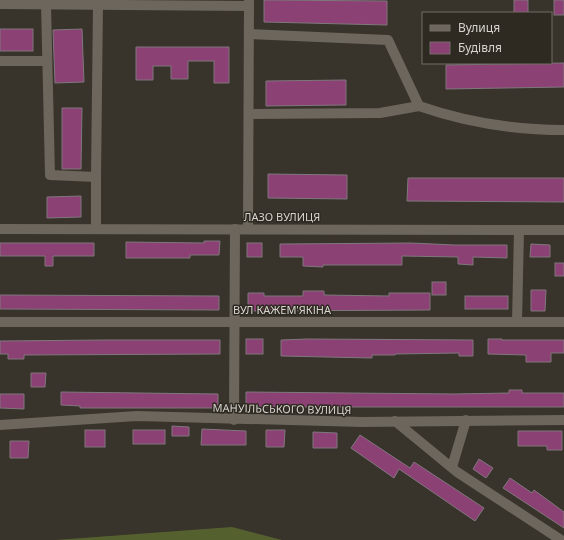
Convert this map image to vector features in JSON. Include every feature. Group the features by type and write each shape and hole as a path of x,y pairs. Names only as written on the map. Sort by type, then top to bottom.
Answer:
{"street":[{"path":"0,4 98,4 162,2 249,3 248,229"},
{"path":"46,4 50,176 96,177"},
{"path":"96,229 98,4"},
{"path":"249,34 388,40 419,106"},
{"path":"0,60 47,61"},
{"path":"249,114 380,113 419,106 453,118 537,130 564,130"},
{"path":"234,420 233,322 235,228"},
{"name":"ЛАЗО ВУЛИЦЯ","path":"0,229 235,228 564,230"},
{"path":"517,322 519,230"},
{"name":"ВУЛ КАЖЕМ'ЯКІНА","path":"0,322 564,322"},
{"name":"МАНУІЛЬСЬКОГО ВУЛИЦЯ","path":"0,425 137,416 234,420 395,422 564,420"},
{"path":"452,467 466,420"},
{"path":"395,422 452,467 561,540"}],"green space":[{"path":"232,527 282,540 55,540"}],"building":[{"path":"264,0 387,1 387,25 264,22"},
{"path":"514,0 528,0 528,12 514,12"},
{"path":"554,0 564,0 564,15 554,15"},
{"path":"0,29 33,29 33,51 0,51"},
{"path":"82,29 84,82 55,83 53,30"},
{"path":"136,47 229,47 229,83 214,83 214,61 188,61 188,79 171,79 171,66 153,66 153,80 136,80"},
{"path":"564,63 564,87 446,89 446,65"},
{"path":"346,80 346,105 266,106 266,81"},
{"path":"62,108 82,108 81,169 62,169"},
{"path":"268,174 347,175 347,199 268,198"},
{"path":"408,178 564,178 564,202 407,201"},
{"path":"81,196 81,217 47,218 47,197"},
{"path":"204,241 220,241 219,255 190,255 190,258 126,258 126,242 204,243"},
{"path":"0,243 94,243 94,256 53,256 53,266 45,266 45,256 0,256"},
{"path":"247,243 262,243 262,257 247,257"},
{"path":"411,243 507,245 507,258 473,257 473,265 458,264 458,257 402,256 402,265 323,265 323,267 303,266 303,257 280,257 280,244"},
{"path":"531,244 550,245 550,257 530,257"},
{"path":"555,263 564,263 564,276 555,276"},
{"path":"432,282 446,282 446,295 432,295"},
{"path":"531,290 546,290 545,311 531,311"},
{"path":"303,291 324,291 324,295 389,296 389,293 430,293 430,310 248,311 248,293 264,293 264,296 303,296"},
{"path":"0,295 219,296 219,310 0,309"},
{"path":"465,296 508,296 508,309 465,309"},
{"path":"246,339 263,339 263,354 246,354"},
{"path":"488,339 564,340 564,353 551,353 551,362 526,362 526,355 488,354"},
{"path":"220,340 220,354 24,355 24,359 8,359 8,354 0,354 0,341"},
{"path":"281,340 473,340 473,356 459,356 459,353 372,355 372,358 281,356"},
{"path":"31,373 46,373 45,387 31,387"},
{"path":"509,390 522,390 522,393 564,393 564,407 246,407 246,392 454,394 509,393"},
{"path":"61,392 218,394 218,408 80,408 80,406 61,405"},
{"path":"0,394 24,394 24,409 0,408"},
{"path":"172,426 189,427 189,436 172,436"},
{"path":"202,429 246,431 246,445 201,445"},
{"path":"85,430 105,430 105,447 85,447"},
{"path":"133,430 165,430 165,444 133,444"},
{"path":"266,430 285,430 284,447 266,447"},
{"path":"518,431 562,431 562,450 547,450 547,446 518,446"},
{"path":"313,432 337,433 337,448 313,448"},
{"path":"360,435 410,468 414,462 484,508 475,521 399,469 394,478 351,448"},
{"path":"10,441 29,441 28,458 10,458"},
{"path":"479,459 493,468 486,478 473,469"},
{"path":"510,478 532,493 534,490 564,512 564,528 503,488"}]}
